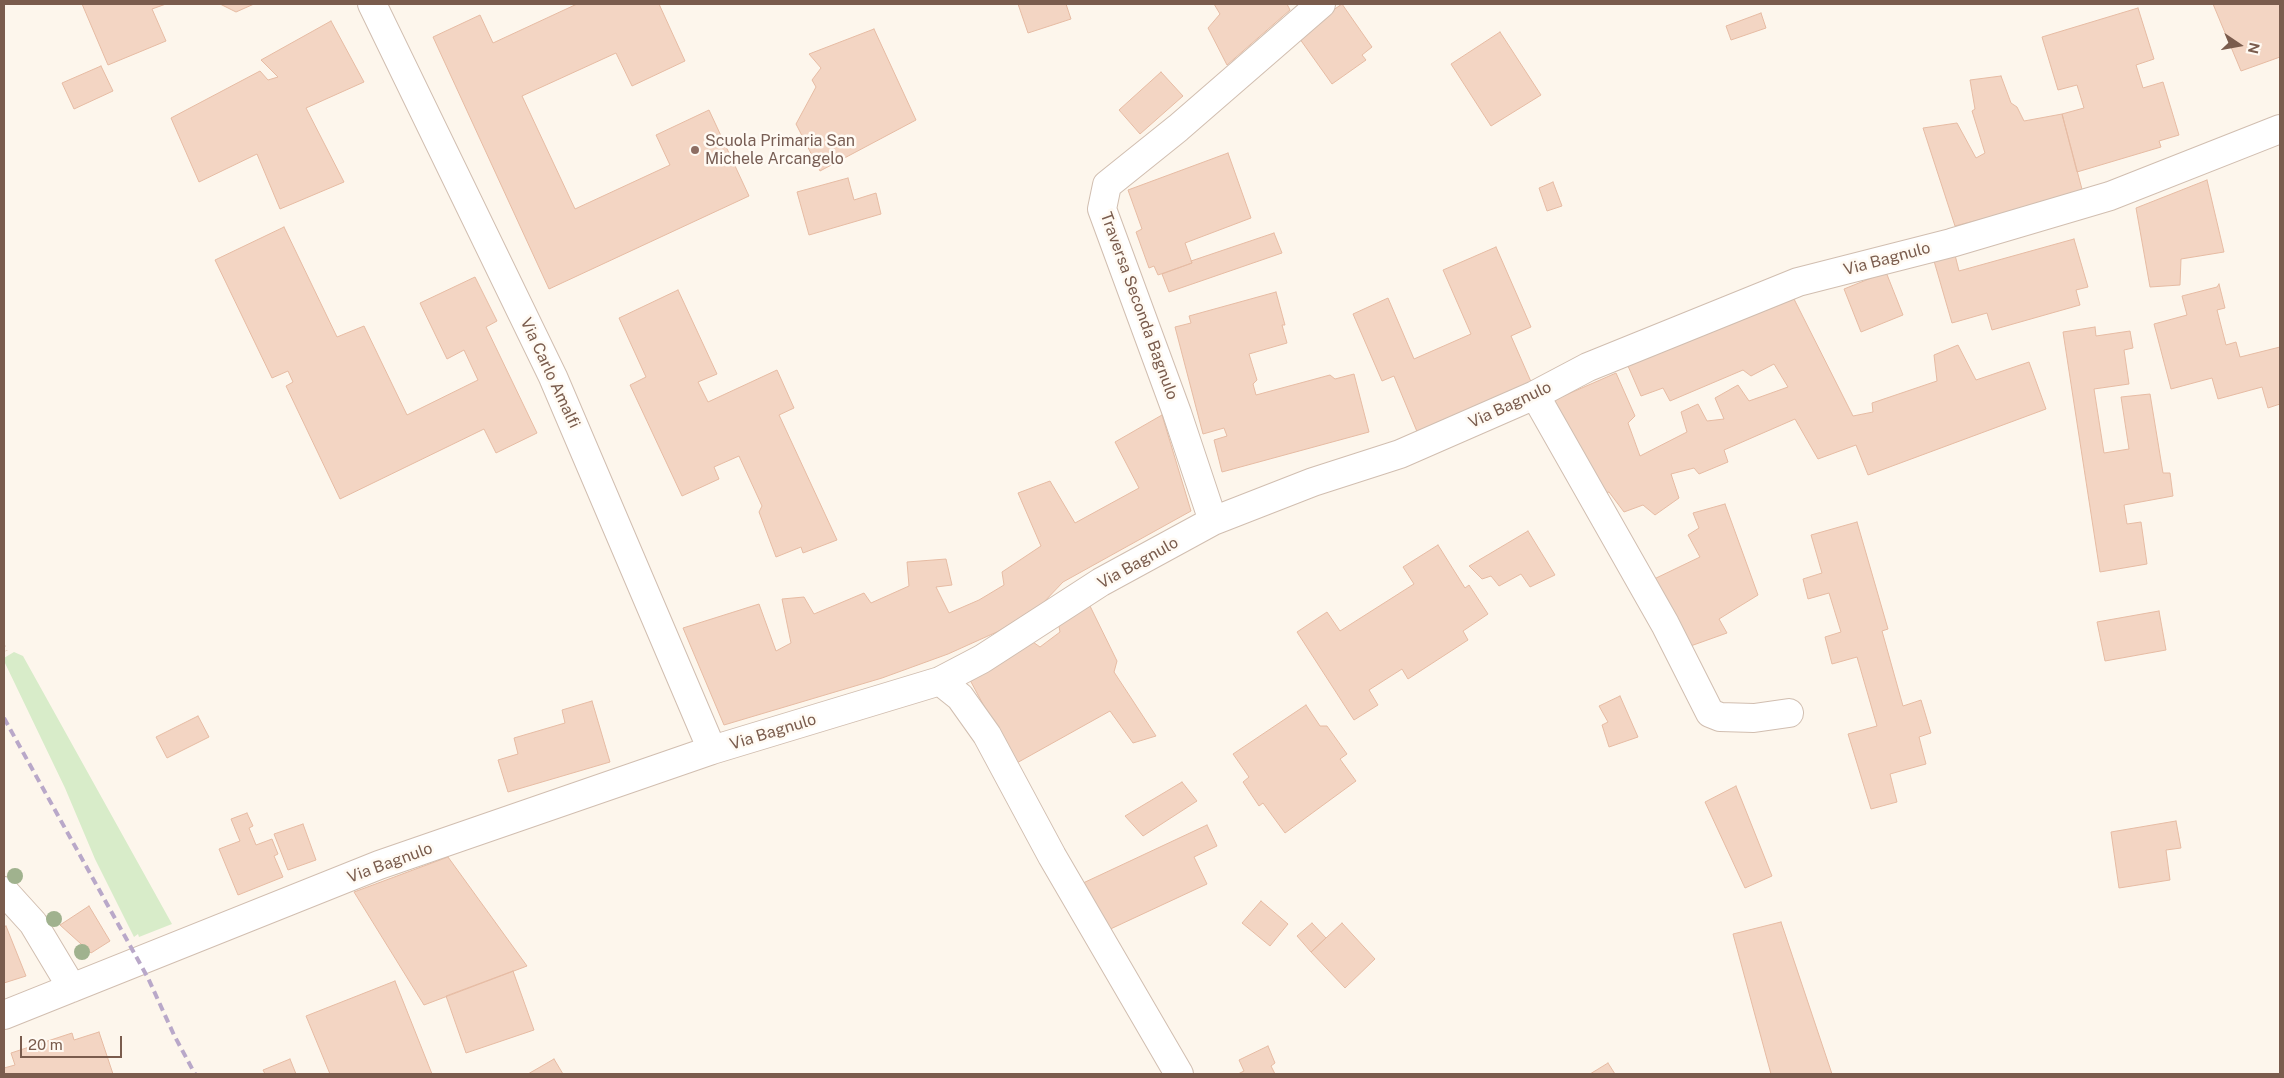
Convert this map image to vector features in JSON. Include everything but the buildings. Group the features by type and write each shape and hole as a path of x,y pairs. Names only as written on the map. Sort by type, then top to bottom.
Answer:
{"street":[{"name":"Via Carlo Amalfi","path":"372,4 553,377 712,750"},
{"name":"Traversa Seconda Bagnulo","path":"1213,522 1177,413 1102,210 1107,185 1178,128 1320,4"},
{"name":"Via Bagnulo","path":"4,1015 379,865 712,750 940,681 982,659 1102,582 1213,522 1313,482 1400,454 1535,395 1588,367 1798,282 1951,243 2110,196 2280,129"},
{"path":"1535,395 1665,624 1710,713 1720,717 1754,718 1788,713"},
{"path":"940,681 960,697 987,736 1052,856 1179,1074"},
{"path":"4,891 33,923 72,988"}],"path":[{"path":"4,646 6,652"}],"green space":[{"path":"14,652 23,656 172,924 139,937 138,934 134,937 95,859 65,788 4,661 4,658"}],"railway":[{"path":"4,718 148,978 174,1035 195,1074"}],"place":[{"name":"Scuola Primaria San Michele Arcangelo","path":"695,150"}]}
